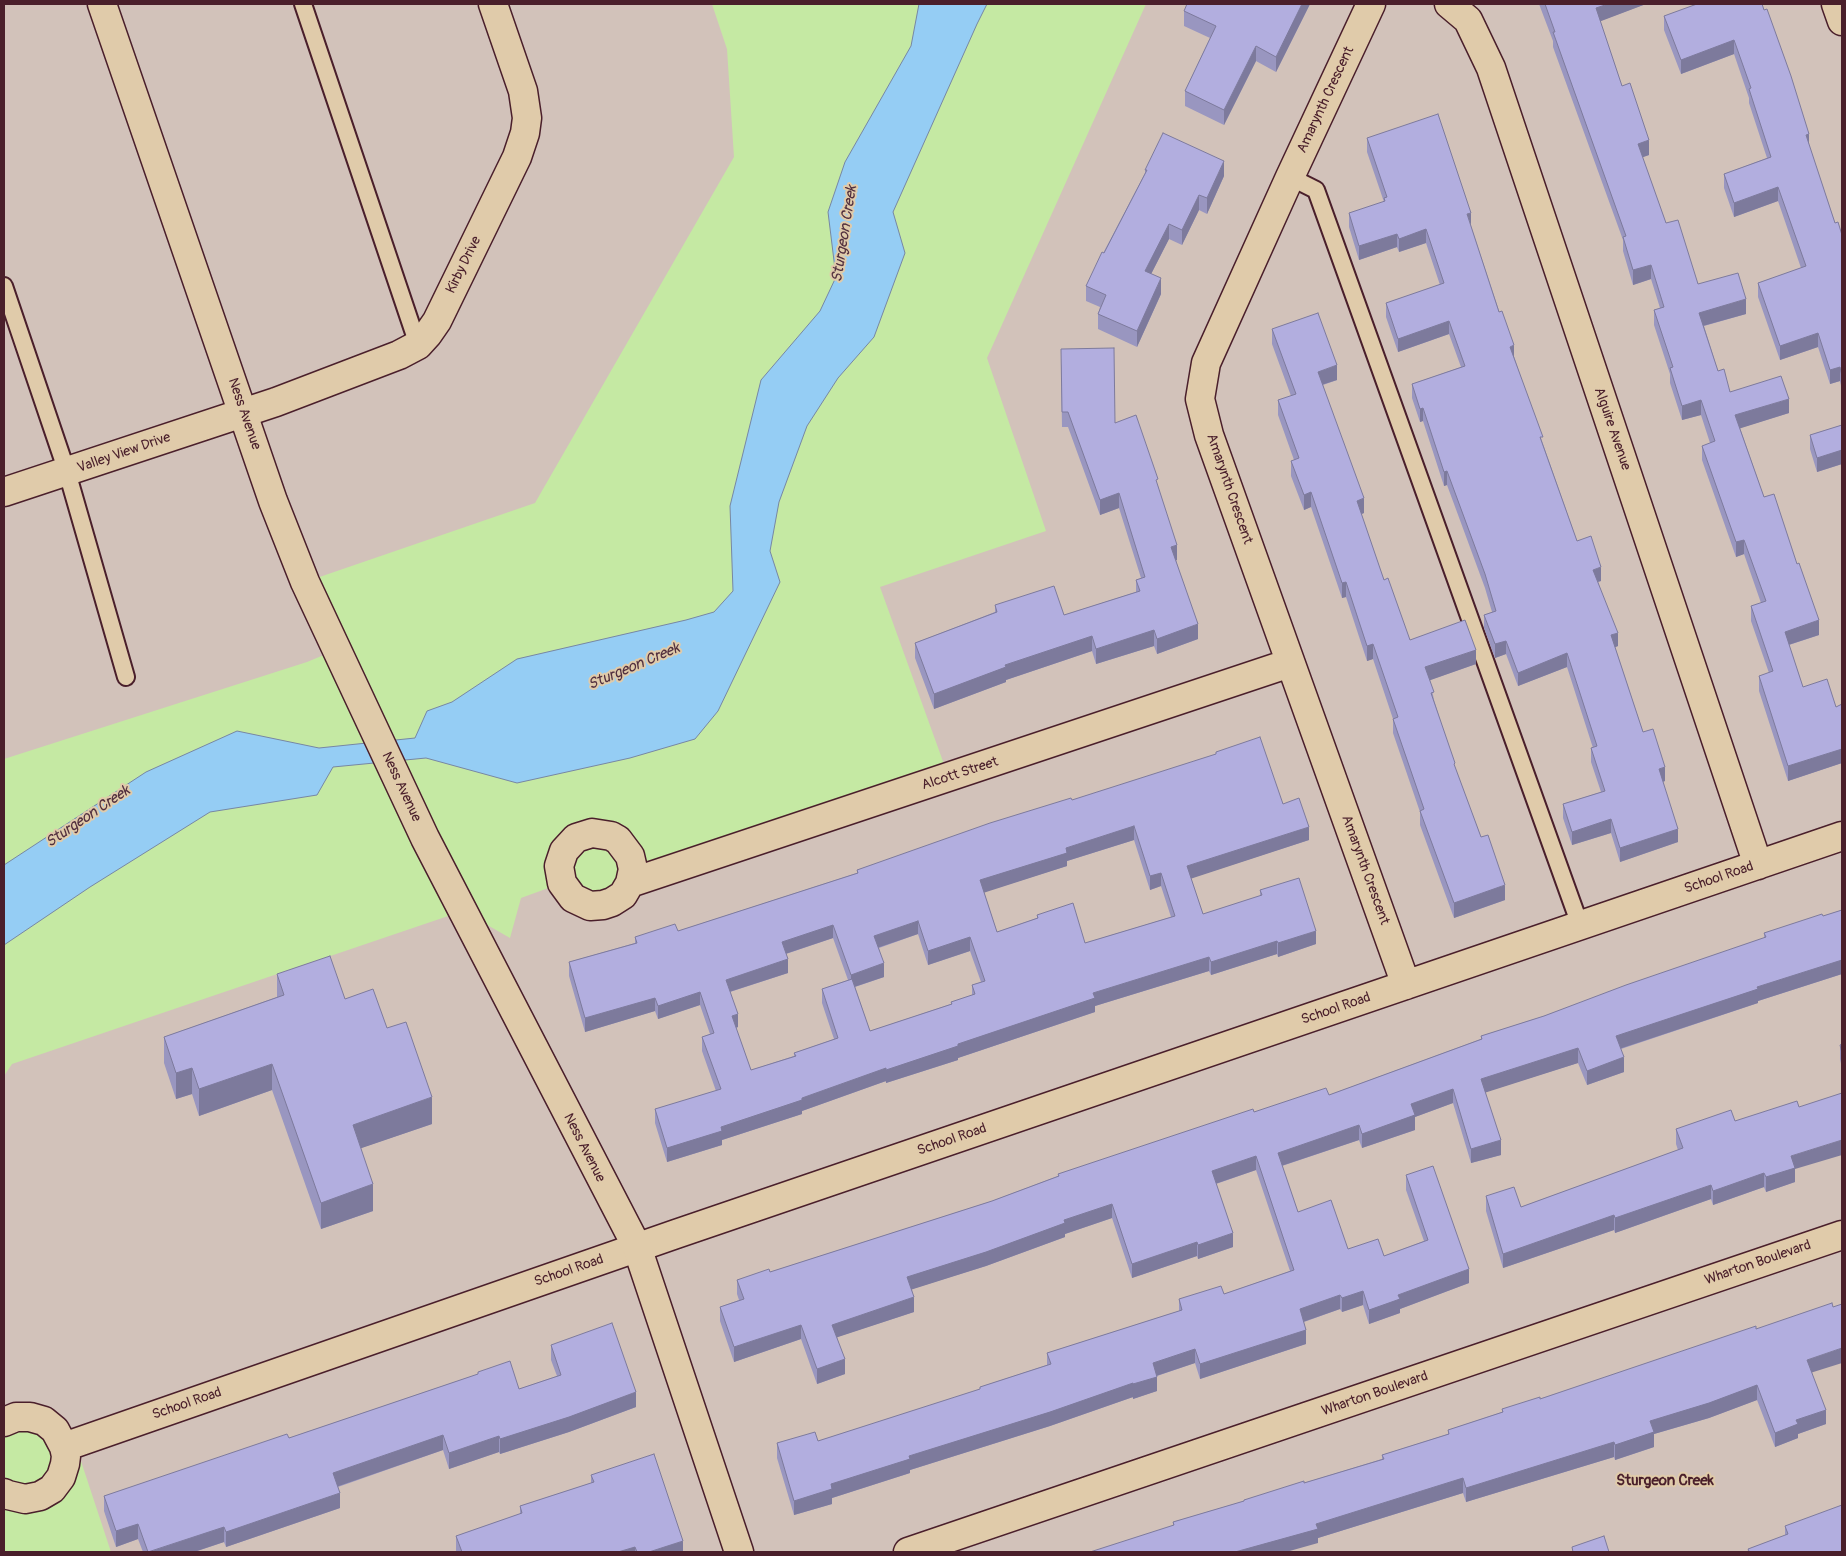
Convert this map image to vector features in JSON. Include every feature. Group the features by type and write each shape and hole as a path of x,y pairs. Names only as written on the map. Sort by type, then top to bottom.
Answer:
{"street":[{"name":"Ness Avenue","path":"102,4 244,412 272,501 305,582 425,838 637,1247 738,1552"},
{"name":"Kirby Drive","path":"244,412 399,356 418,345 437,321 517,157 525,133 527,118 523,91 493,4"},
{"name":"Amarynth Crescent","path":"1371,4 1206,363 1200,399 1209,435 1406,985"},
{"name":"Alguire Avenue","path":"1449,4 1468,20 1491,68 1758,865"},
{"path":"1836,4 1842,22"},
{"name":"Valley View Drive","path":"4,492 244,412"},
{"name":"Alcott Street","path":"630,884 1290,663"},
{"name":"School Road","path":"64,1447 637,1247 1842,836"},
{"name":"Wharton Boulevard","path":"908,1552 1842,1235"},
{"path":"4,1422 16,1417 30,1417 44,1421 55,1430 64,1447 65,1464 61,1477 52,1489 40,1496 26,1499 4,1493"}],"lane":[{"path":"303,4 418,345"},
{"path":"1290,177 1316,190 1580,926"},
{"path":"4,286 67,472 126,677"}],"green space":[{"path":"712,4 1146,4 987,358 1046,531 880,587 949,778 612,902 562,883 521,898 510,938 463,911 12,1064 4,1076 4,759 307,662 336,650 305,582 535,503 734,157 727,49"},
{"path":"4,1422 75,1443 111,1552 4,1552"}],"water":[{"path":"919,4 987,4 893,212 905,253 874,337 838,378 807,426 779,502 770,551 780,582 718,711 695,739 630,758 517,783 426,758 333,767 317,795 210,812 90,887 4,945 4,865 146,772 237,731 319,748 415,738 427,711 452,702 517,659 714,612 733,591 730,506 761,380 820,311 836,277 828,212 845,162 911,46"}],"building":[{"path":"1187,4 1302,4 1276,57 1256,46 1224,110 1185,91 1216,26 1184,11"},
{"path":"1545,4 1608,4 1596,8 1622,86 1630,83 1649,140 1638,144 1666,223 1678,220 1698,284 1738,273 1746,299 1699,313 1718,371 1724,369 1730,392 1781,376 1789,399 1735,415 1764,497 1774,494 1797,564 1799,563 1819,620 1785,632 1803,687 1827,679 1836,707 1842,704 1842,749 1788,766 1759,676 1773,671 1751,606 1766,601 1744,540 1736,542 1702,446 1715,441 1701,400 1682,406 1670,368 1673,367 1654,310 1664,307 1651,265 1633,270 1623,237 1626,236 1553,32 1555,32"},
{"path":"1697,4 1762,4 1764,10 1767,9 1791,76 1809,134 1806,135 1835,223 1838,222 1842,235 1842,376 1840,367 1830,370 1818,333 1780,346 1758,283 1806,266 1778,187 1734,203 1724,174 1771,157 1749,89 1751,88 1734,40 1681,60 1664,16"},
{"path":"1438,114 1471,213 1467,214 1499,312 1502,311 1514,345 1510,347 1543,437 1540,437 1577,541 1591,536 1601,567 1593,570 1618,633 1611,635 1643,732 1653,729 1665,767 1659,769 1678,829 1620,848 1611,819 1572,832 1563,804 1605,791 1591,748 1597,746 1567,653 1518,673 1506,641 1495,644 1484,615 1496,611 1485,574 1447,471 1444,472 1423,408 1420,409 1412,384 1465,366 1449,321 1398,339 1386,303 1444,283 1426,229 1399,239 1397,234 1359,246 1349,213 1385,201 1384,198 1387,197 1367,138"},
{"path":"1163,133 1224,161 1207,198 1199,195 1182,230 1169,224 1145,271 1161,278 1137,331 1098,314 1106,295 1086,286 1102,252 1104,253 1147,170 1145,170"},
{"path":"1318,313 1337,365 1318,372 1364,498 1357,501 1384,580 1388,578 1410,640 1465,620 1476,650 1425,667 1434,692 1431,693 1454,764 1481,837 1488,835 1505,885 1454,903 1420,811 1424,809 1393,719 1398,717 1373,644 1367,646 1346,582 1342,583 1311,492 1304,495 1291,461 1299,458 1278,400 1296,394 1272,329"},
{"path":"1114,348 1115,423 1136,415 1158,479 1156,480 1177,545 1171,547 1198,624 1157,639 1154,630 1096,649 1092,636 1005,665 1006,667 934,694 915,643 997,612 995,605 1054,586 1064,615 1140,591 1136,580 1145,577 1119,493 1100,500 1068,412 1062,412 1061,349"},
{"path":"1842,425 1842,450 1817,458 1810,435"},
{"path":"1260,737 1283,804 1299,798 1309,827 1187,866 1203,914 1262,895 1260,890 1299,878 1316,931 1211,962 1209,957 1093,993 1095,998 958,1044 958,1046 886,1070 886,1068 802,1098 802,1100 721,1127 722,1131 667,1148 655,1109 721,1089 702,1037 714,1033 700,992 658,1006 655,998 585,1018 569,962 637,943 635,937 675,924 678,931 858,873 857,870 990,823 1071,798 1072,800 1216,754 1216,752","holes":["1134,826 1150,876 1161,873 1175,916 1085,943 1073,903 1037,915 1038,918 997,932 980,880 1067,853 1066,848","918,921 928,951 970,937 985,981 972,985 975,994 951,1002 952,1004 870,1031 852,979 822,989 838,1038 794,1053 796,1056 751,1070 732,1016 738,1014 726,980 788,959 782,942 833,925 851,975 884,963 874,936"]},
{"path":"1842,910 1842,960 1757,987 1758,989 1616,1036 1624,1057 1587,1071 1578,1048 1481,1079 1501,1140 1471,1149 1453,1089 1411,1104 1415,1115 1362,1134 1359,1125 1278,1153 1298,1212 1331,1200 1348,1249 1378,1239 1384,1256 1428,1240 1406,1175 1433,1166 1469,1269 1398,1295 1400,1299 1369,1310 1363,1291 1342,1298 1340,1295 1300,1309 1306,1330 1200,1364 1195,1349 1153,1363 1157,1377 1133,1383 1050,1412 909,1456 910,1459 831,1484 832,1489 794,1501 777,1443 815,1432 818,1441 980,1389 980,1387 1051,1364 1047,1353 1182,1310 1179,1299 1221,1286 1224,1294 1294,1270 1256,1156 1212,1171 1233,1233 1198,1245 1197,1242 1132,1264 1112,1204 1064,1220 1065,1223 986,1252 907,1277 914,1297 832,1325 845,1359 817,1369 801,1325 734,1347 720,1307 744,1299 737,1280 769,1269 770,1272 992,1201 1059,1176 1058,1174 1253,1109 1254,1112 1326,1088 1329,1095 1482,1039 1481,1036 1544,1016 1626,985 1766,937 1764,933 1822,914 1823,916"},
{"path":"330,956 345,999 373,989 387,1028 406,1022 432,1097 353,1125 373,1184 321,1203 272,1064 199,1089 192,1068 176,1073 164,1037 284,995 277,974"},
{"path":"1842,1093 1842,1140 1791,1156 1795,1168 1766,1177 1764,1173 1713,1191 1711,1185 1615,1218 1614,1215 1503,1254 1486,1196 1514,1187 1521,1207 1683,1148 1676,1129 1731,1110 1735,1121 1797,1101 1799,1107"},
{"path":"1832,1303 1833,1307 1842,1304 1842,1348 1807,1360 1826,1410 1796,1420 1798,1424 1775,1433 1757,1385 1709,1403 1650,1421 1654,1432 1615,1445 1614,1442 1466,1488 1463,1478 1316,1524 1318,1529 1235,1552 1090,1552 1174,1525 1173,1522 1304,1481 1304,1483 1384,1459 1382,1455 1449,1434 1448,1430 1503,1412 1502,1409 1540,1397 1540,1399 1756,1326 1756,1329"},
{"path":"612,1323 636,1392 569,1417 500,1439 499,1436 449,1453 443,1435 333,1473 340,1493 226,1532 224,1527 148,1552 138,1524 116,1531 104,1496 287,1434 289,1438 478,1374 478,1372 510,1361 519,1389 561,1375 551,1345"},
{"path":"654,1454 683,1541 649,1552 637,1552 635,1547 618,1552 462,1552 456,1536 522,1513 520,1506 594,1482 591,1475"},
{"path":"1842,1505 1842,1552 1745,1552 1749,1551 1748,1549 1788,1534 1785,1526"},
{"path":"1604,1536 1609,1552 1573,1552 1572,1547"}],"district":[{"name":"Sturgeon Creek","path":"1665,1481"}]}
